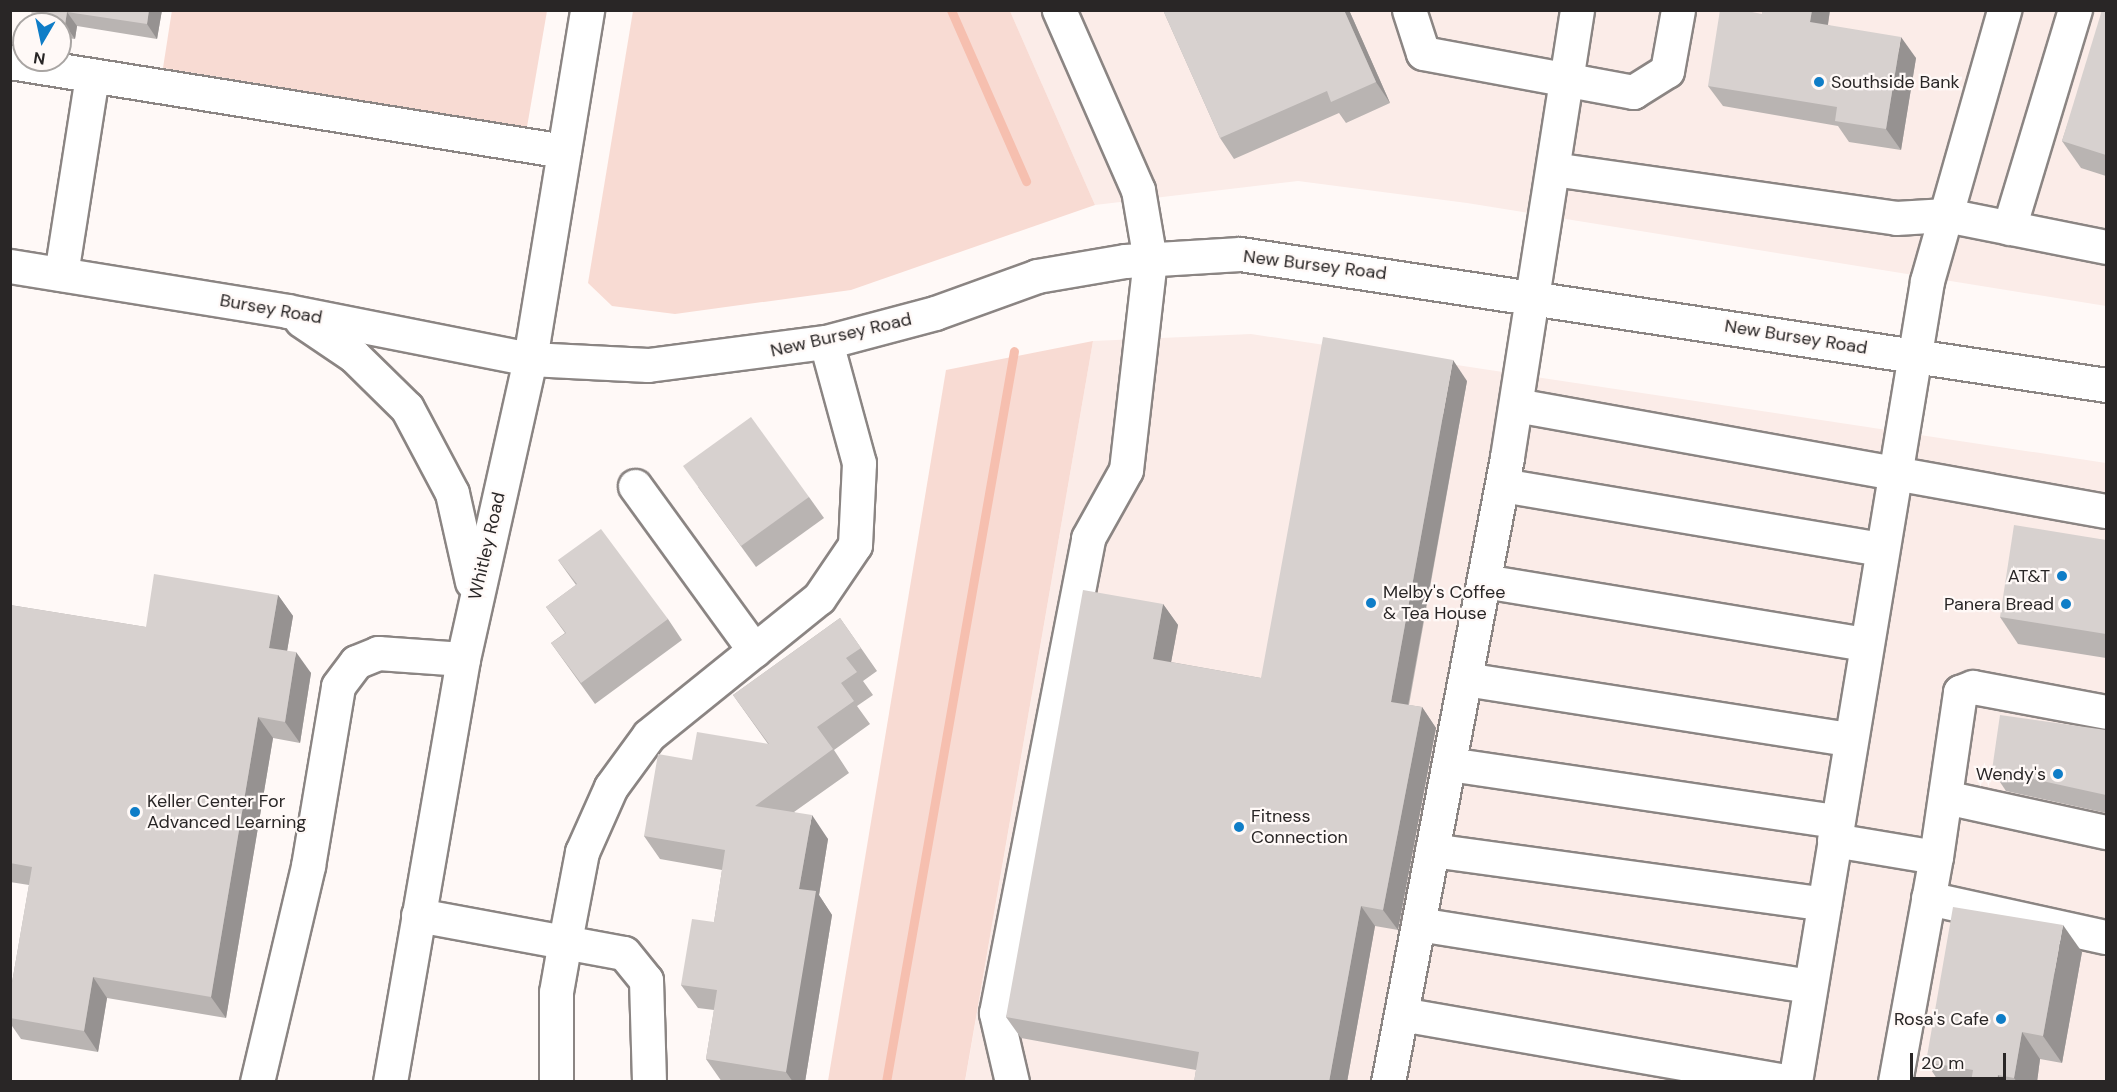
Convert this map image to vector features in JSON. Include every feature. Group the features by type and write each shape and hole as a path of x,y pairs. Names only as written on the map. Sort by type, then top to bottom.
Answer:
{"street":[{"name":"Whitley Road","path":"390,1082 474,602 530,359 587,10"},
{"path":"1012,1082 996,1013 1088,538 1126,470 1150,260 1138,190 1059,10"},
{"path":"1409,10 1423,52 1633,92 1667,71 1678,10"},
{"path":"1388,1082 1502,485 1577,10"},
{"path":"1401,1014 1793,1082 1913,355 1946,216 2004,10"},
{"path":"2009,228 2075,10"},
{"path":"10,62 564,151"},
{"path":"61,274 92,75"},
{"path":"1552,169 1896,218 1946,216 2106,247"},
{"name":"New Bursey Road","path":"530,359 648,365 826,342 935,313 1037,276 1150,260 1275,257 2106,385"},
{"name":"Bursey Road","path":"10,266 287,311 530,359"},
{"path":"287,311 354,356 407,408 452,493 470,559 474,602"},
{"path":"555,1082 556,992 565,941 582,852 611,787 649,735 819,598 855,545 859,463 826,342"},
{"path":"1516,405 1893,470 2106,511"},
{"path":"1502,485 1881,549"},
{"path":"635,486 754,650"},
{"path":"1484,581 1865,644"},
{"path":"257,1082 308,866 338,686 356,662 378,653 463,659"},
{"path":"1465,679 1850,739"},
{"path":"1895,1082 1936,857 1960,692 1973,687 2106,712"},
{"path":"1449,764 1835,830 1936,857"},
{"path":"1945,797 2106,832"},
{"path":"1432,850 1824,904"},
{"path":"1928,898 2106,937"},
{"path":"418,915 624,953 646,980 649,1082"},
{"path":"1418,924 1810,986"}],"shaded area":[{"path":"172,10 547,11 527,127 163,68"},
{"path":"633,11 1010,11 1095,205 851,290 675,314 612,306 588,283"},
{"path":"1010,11 2106,11 2106,306 1467,203 1298,181 1095,205"},
{"path":"1251,334 2106,463 2106,1081 965,1082 1093,341"},
{"path":"1093,341 965,1081 828,1081 946,370"}],"building":[{"path":"32,10 149,10 147,24 72,12 32,12"},
{"path":"1163,10 1344,10 1376,82 1331,102 1327,91 1220,138"},
{"name":"Southside Bank","path":"1720,10 1742,10 1762,14 1762,10 1812,10 1810,22 1901,37 1886,129 1835,121 1837,107 1708,86"},
{"path":"2102,10 2106,10 2106,155 2062,141"},
{"name":"Fitness Connection","path":"1323,337 1453,360 1391,702 1422,707 1383,910 1361,906 1329,1082 1194,1082 1199,1052 1006,1017 1083,590 1163,604 1153,659 1261,678"},
{"path":"751,417 809,497 741,546 683,466"},
{"path":"2014,525 2106,540 2106,634 2000,617"},
{"path":"601,529 668,619 581,683 551,643 566,633 546,607 577,584 558,560"},
{"name":"Keller Center For Advanced Learning","path":"154,574 278,595 269,648 296,652 285,722 258,717 211,997 93,977 84,1031 10,1018 10,994 32,867 10,863 10,605 146,627"},
{"path":"840,618 861,648 846,658 857,672 841,683 854,701 817,727 833,749 755,806 812,815 799,889 816,891 786,1072 706,1059 717,990 681,985 692,919 714,922 725,850 644,836 658,754 692,760 697,732 769,744 733,695"},
{"name":"Wendy's","path":"2000,715 2106,730 2106,795 1992,770"},
{"name":"Rosa's Cafe","path":"1953,907 2063,925 2043,1036 2022,1032 2014,1078 1998,1075 1997,1082 1971,1082 1973,1070 1926,1062"}],"waterway":[{"path":"951,10 1026,181"},
{"path":"886,1082 1014,351"}],"place":[{"name":"Southside Bank","path":"1819,82"},
{"name":"AT&T","path":"2062,576"},
{"name":"Melby's Coffee & Tea House","path":"1371,603"},
{"name":"Panera Bread","path":"2066,604"},
{"name":"Wendy's","path":"2058,774"},
{"name":"Keller Center For Advanced Learning","path":"135,812"},
{"name":"Fitness Connection","path":"1239,827"},
{"name":"Rosa's Cafe","path":"2001,1019"}]}
